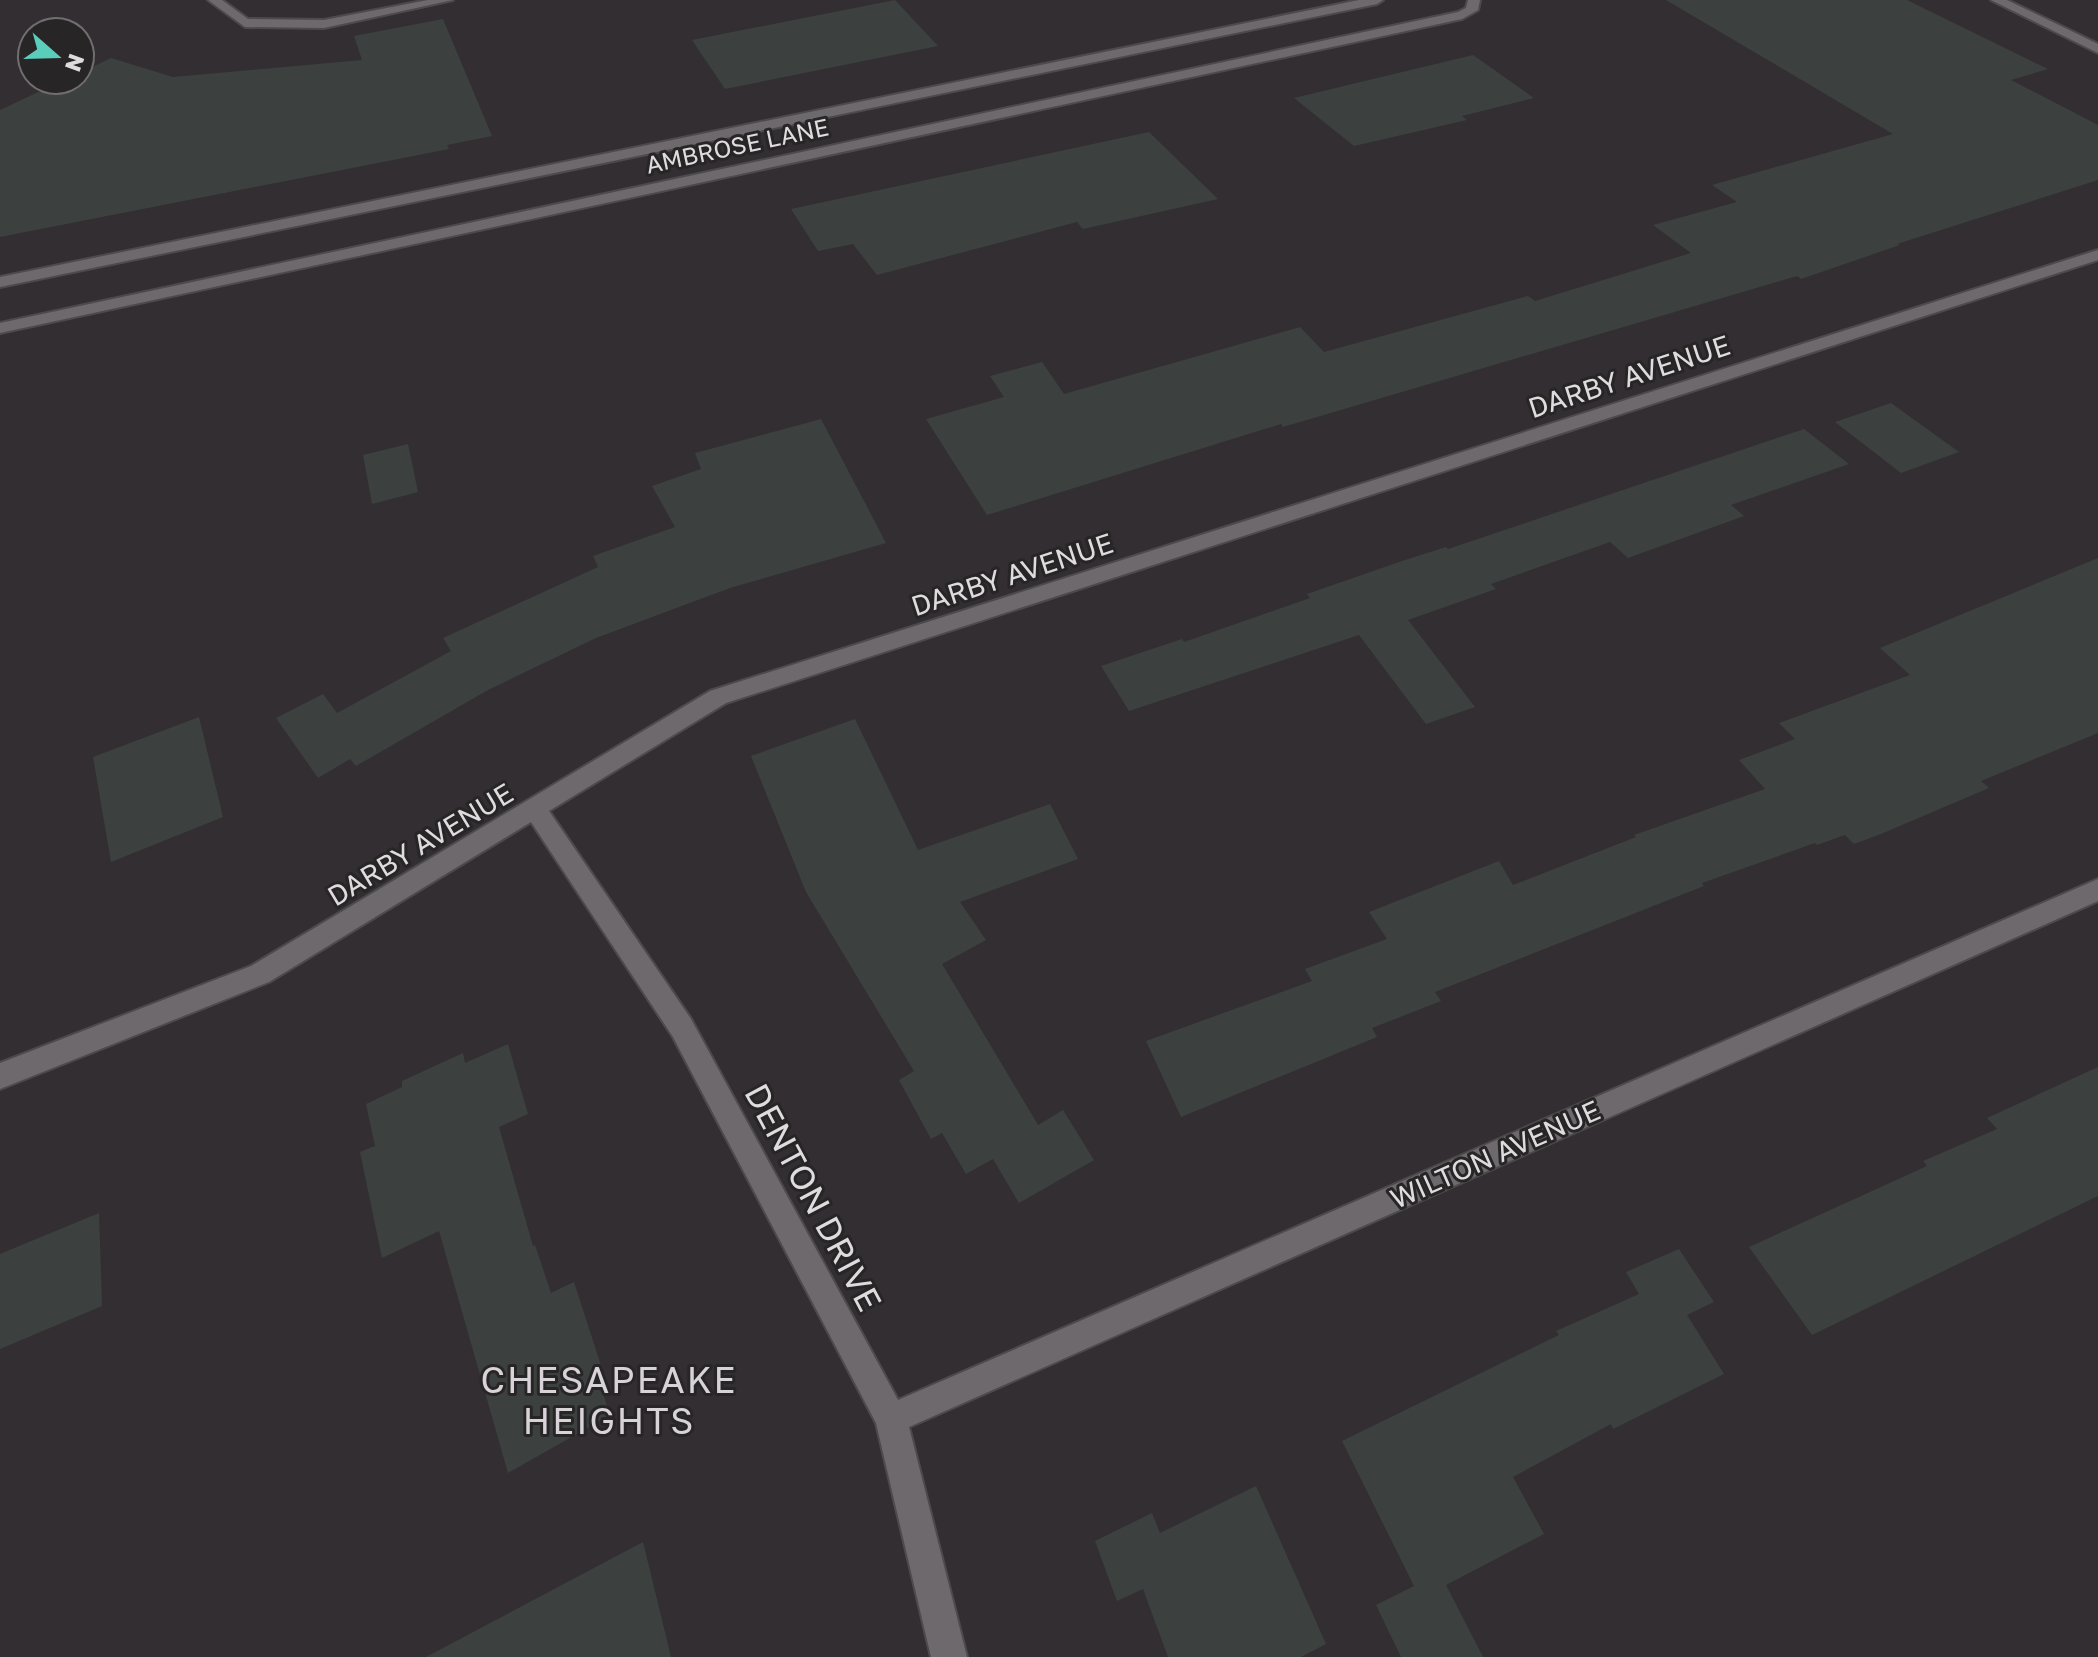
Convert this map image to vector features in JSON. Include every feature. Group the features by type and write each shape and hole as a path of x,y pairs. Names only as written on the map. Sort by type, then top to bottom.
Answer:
{"street":[{"path":"214,0 245,23 324,24 447,0"},
{"name":"AMBROSE LANE","path":"0,328 326,237 1001,95 1377,0"},
{"name":"AMBROSE LANE","path":"0,282 326,237 1001,95 1462,15 1472,10 1474,0"},
{"path":"1997,0 2098,49"},
{"name":"DARBY AVENUE","path":"0,1076 260,974 718,697 2098,255"},
{"name":"DENTON DRIVE","path":"534,808 682,1028 891,1419 949,1657"},
{"name":"WILTON AVENUE","path":"891,1419 2098,890"}],"building":[{"path":"895,0 938,46 725,89 692,40"},
{"path":"1666,0 1907,0 2048,69 2011,80 2098,125 2098,180 1897,244 1900,245 1801,279 1797,276 1283,427 1281,424 987,515 926,419 1004,397 990,376 1042,362 1064,394 1300,327 1324,352 1528,296 1535,301 1691,253 1653,225 1737,202 1712,185 1893,134"},
{"path":"443,19 492,136 447,145 449,149 0,237 0,110 30,96 96,96 96,65 111,58 173,77 362,60 354,36"},
{"path":"1473,55 1534,98 1462,116 1467,120 1354,146 1294,98"},
{"path":"1149,132 1218,199 1083,229 1077,222 877,275 853,244 818,251 791,209"},
{"path":"1891,403 1959,452 1901,473 1835,422"},
{"path":"821,419 886,543 730,588 596,638 488,690 356,766 350,759 318,778 276,718 323,694 337,713 451,651 443,638 598,567 593,556 675,527 652,486 701,469 695,453"},
{"path":"1804,429 1849,464 1731,505 1744,516 1628,558 1610,542 1491,584 1496,589 1408,620 1475,707 1426,724 1359,635 1129,711 1101,666 1182,639 1184,642 1310,598 1307,594 1402,561 1446,547 1448,549"},
{"path":"408,444 418,492 372,504 363,455"},
{"path":"2098,558 2098,733 1981,781 1989,788 1881,834 1854,844 1845,835 1817,845 1815,843 1702,883 1704,886 1435,992 1441,1001 1372,1028 1377,1037 1181,1117 1146,1041 1312,981 1305,969 1387,939 1369,912 1499,861 1513,885 1636,837 1634,835 1765,789 1739,760 1795,739 1779,723 1910,675 1880,648"},
{"path":"199,717 223,817 111,862 93,757"},
{"path":"855,719 918,850 1050,804 1078,859 960,902 986,940 942,964 1038,1125 1063,1110 1094,1160 1019,1203 993,1159 966,1174 942,1133 931,1139 899,1080 914,1071 806,892 751,756"},
{"path":"508,1044 528,1114 499,1127 533,1246 551,1293 574,1282 607,1384 601,1387 610,1415 508,1473 439,1231 382,1258 360,1152 375,1146 366,1104 402,1087 402,1081 463,1053 465,1063"},
{"path":"2098,1067 2098,1196 1812,1335 1749,1247 1927,1166 1923,1161 1997,1129 1987,1118"},
{"path":"99,1213 102,1306 0,1349 0,1254"},
{"path":"1679,1249 1714,1302 1687,1315 1724,1374 1613,1429 1611,1424 1513,1477 1544,1534 1446,1585 1483,1657 1401,1657 1376,1605 1414,1586 1342,1441 1559,1335 1556,1331 1639,1294 1626,1272"},
{"path":"1256,1486 1326,1644 1301,1657 1168,1657 1143,1589 1117,1601 1095,1541 1152,1513 1160,1533"},
{"path":"643,1542 671,1657 426,1657"}],"district":[{"name":"CHESAPEAKE HEIGHTS","path":"609,1400"}]}
